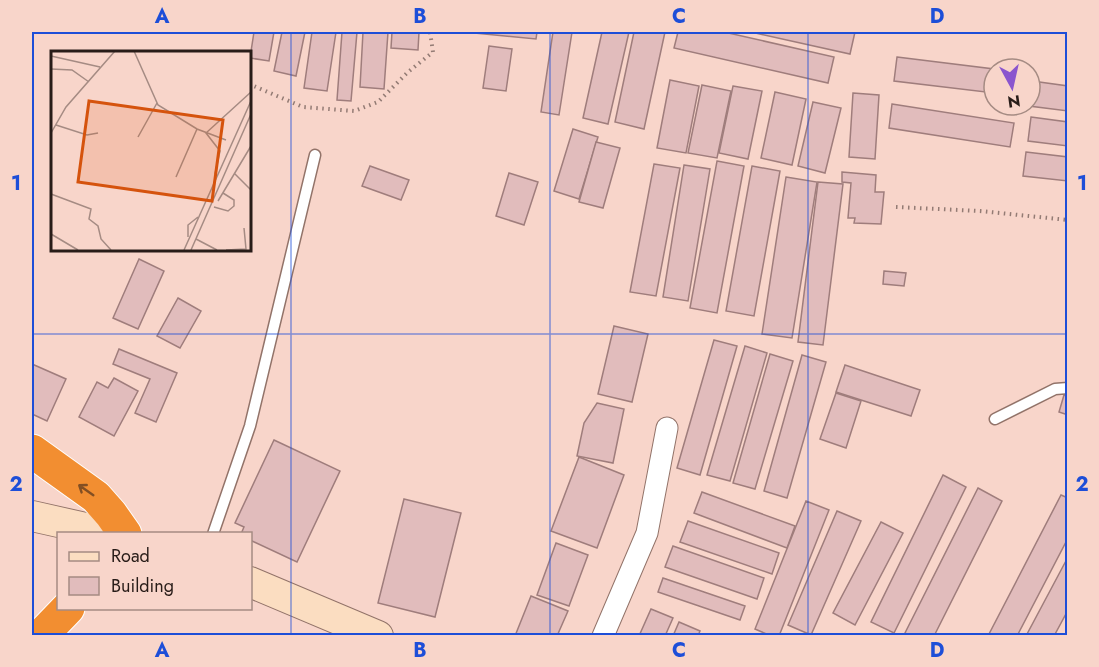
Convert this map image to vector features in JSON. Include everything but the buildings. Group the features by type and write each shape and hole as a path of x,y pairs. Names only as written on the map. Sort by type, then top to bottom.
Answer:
{"highway":[{"path":"32,451 96,497 124,532"},
{"path":"41,636 67,610"}],"main road":[{"path":"32,516 103,532"},
{"path":"252,583 378,636"}],"street":[{"path":"603,636 647,533 667,428"}],"lane":[{"path":"214,532 250,426 315,155"},
{"path":"995,419 1056,389 1068,388"}],"path":[{"path":"250,84 303,107 354,111 378,102 408,72 433,52 430,32"},
{"path":"896,207 980,211 1068,220"}]}
